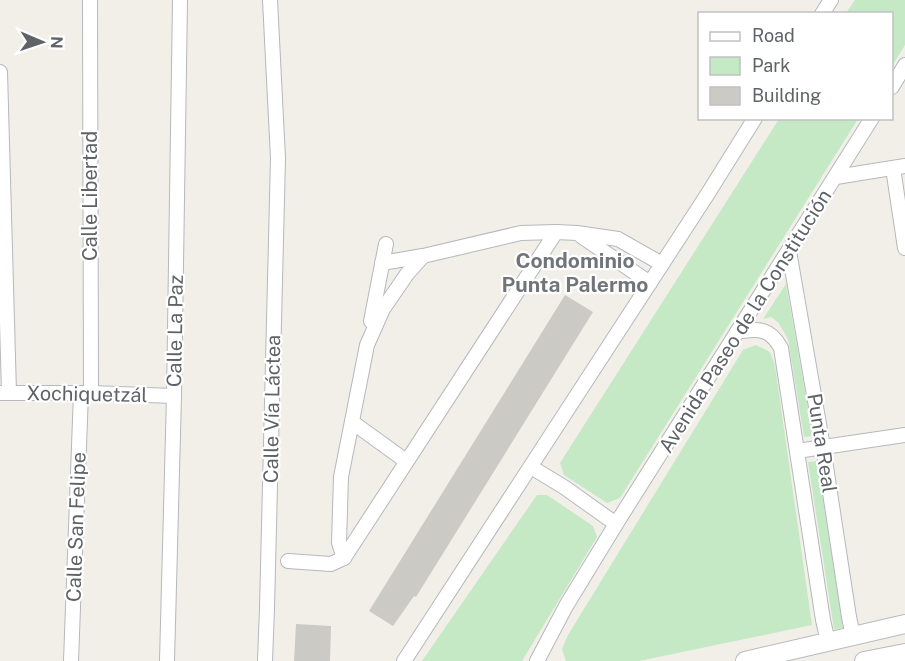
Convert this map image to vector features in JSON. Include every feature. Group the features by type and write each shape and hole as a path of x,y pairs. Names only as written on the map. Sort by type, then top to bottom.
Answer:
{"main road":[{"path":"745,661 905,624"},
{"path":"864,661 905,653"}],"street":[{"name":"Calle Libertad","path":"86,393 90,0"},
{"name":"Calle La Paz","path":"167,661 180,0"},
{"name":"Calle Vía Láctea","path":"264,661 278,158 270,0"},
{"path":"893,84 905,65"},
{"path":"0,72 4,393"},
{"path":"404,661 754,120"},
{"name":"Avenida Paseo de la Constitución","path":"537,660 566,606 616,524 837,177 871,120"},
{"path":"837,177 899,167 905,248"},
{"path":"382,263 423,256 521,233 556,232 618,240 662,264"},
{"path":"288,561 331,564 344,558 556,232"},
{"path":"577,233 650,283"},
{"path":"344,558 339,543 341,477 386,244"},
{"name":"Punta Real","path":"789,251 853,636"},
{"path":"367,345 382,309 423,256"},
{"name":"Punta Real","path":"737,332 750,329 767,332 776,338 781,348 828,642"},
{"name":"Xochiquetzál","path":"4,393 174,396"},
{"name":"Calle San Felipe","path":"71,661 86,393"},
{"path":"352,422 406,461"},
{"path":"797,451 905,435"},
{"path":"531,467 616,524"}],"green space":[{"path":"855,0 905,0 905,45 893,64 893,12 847,12"},
{"path":"778,120 857,120 620,498 607,503 564,475 560,463"},
{"path":"786,284 813,436 804,437 788,339 778,322 771,317 763,319"},
{"path":"756,345 770,352 775,366 812,625 639,661 566,661 562,649 568,635 743,350"},
{"path":"817,461 843,628 834,629 808,462"},
{"path":"537,495 547,495 593,526 597,537 522,661 422,661"}],"building":[{"path":"565,295 593,312 416,597 414,596 393,626 369,611"},
{"path":"296,624 331,626 330,661 294,661"}],"district":[{"name":"Condominio Punta Palermo","path":"575,273"}]}
